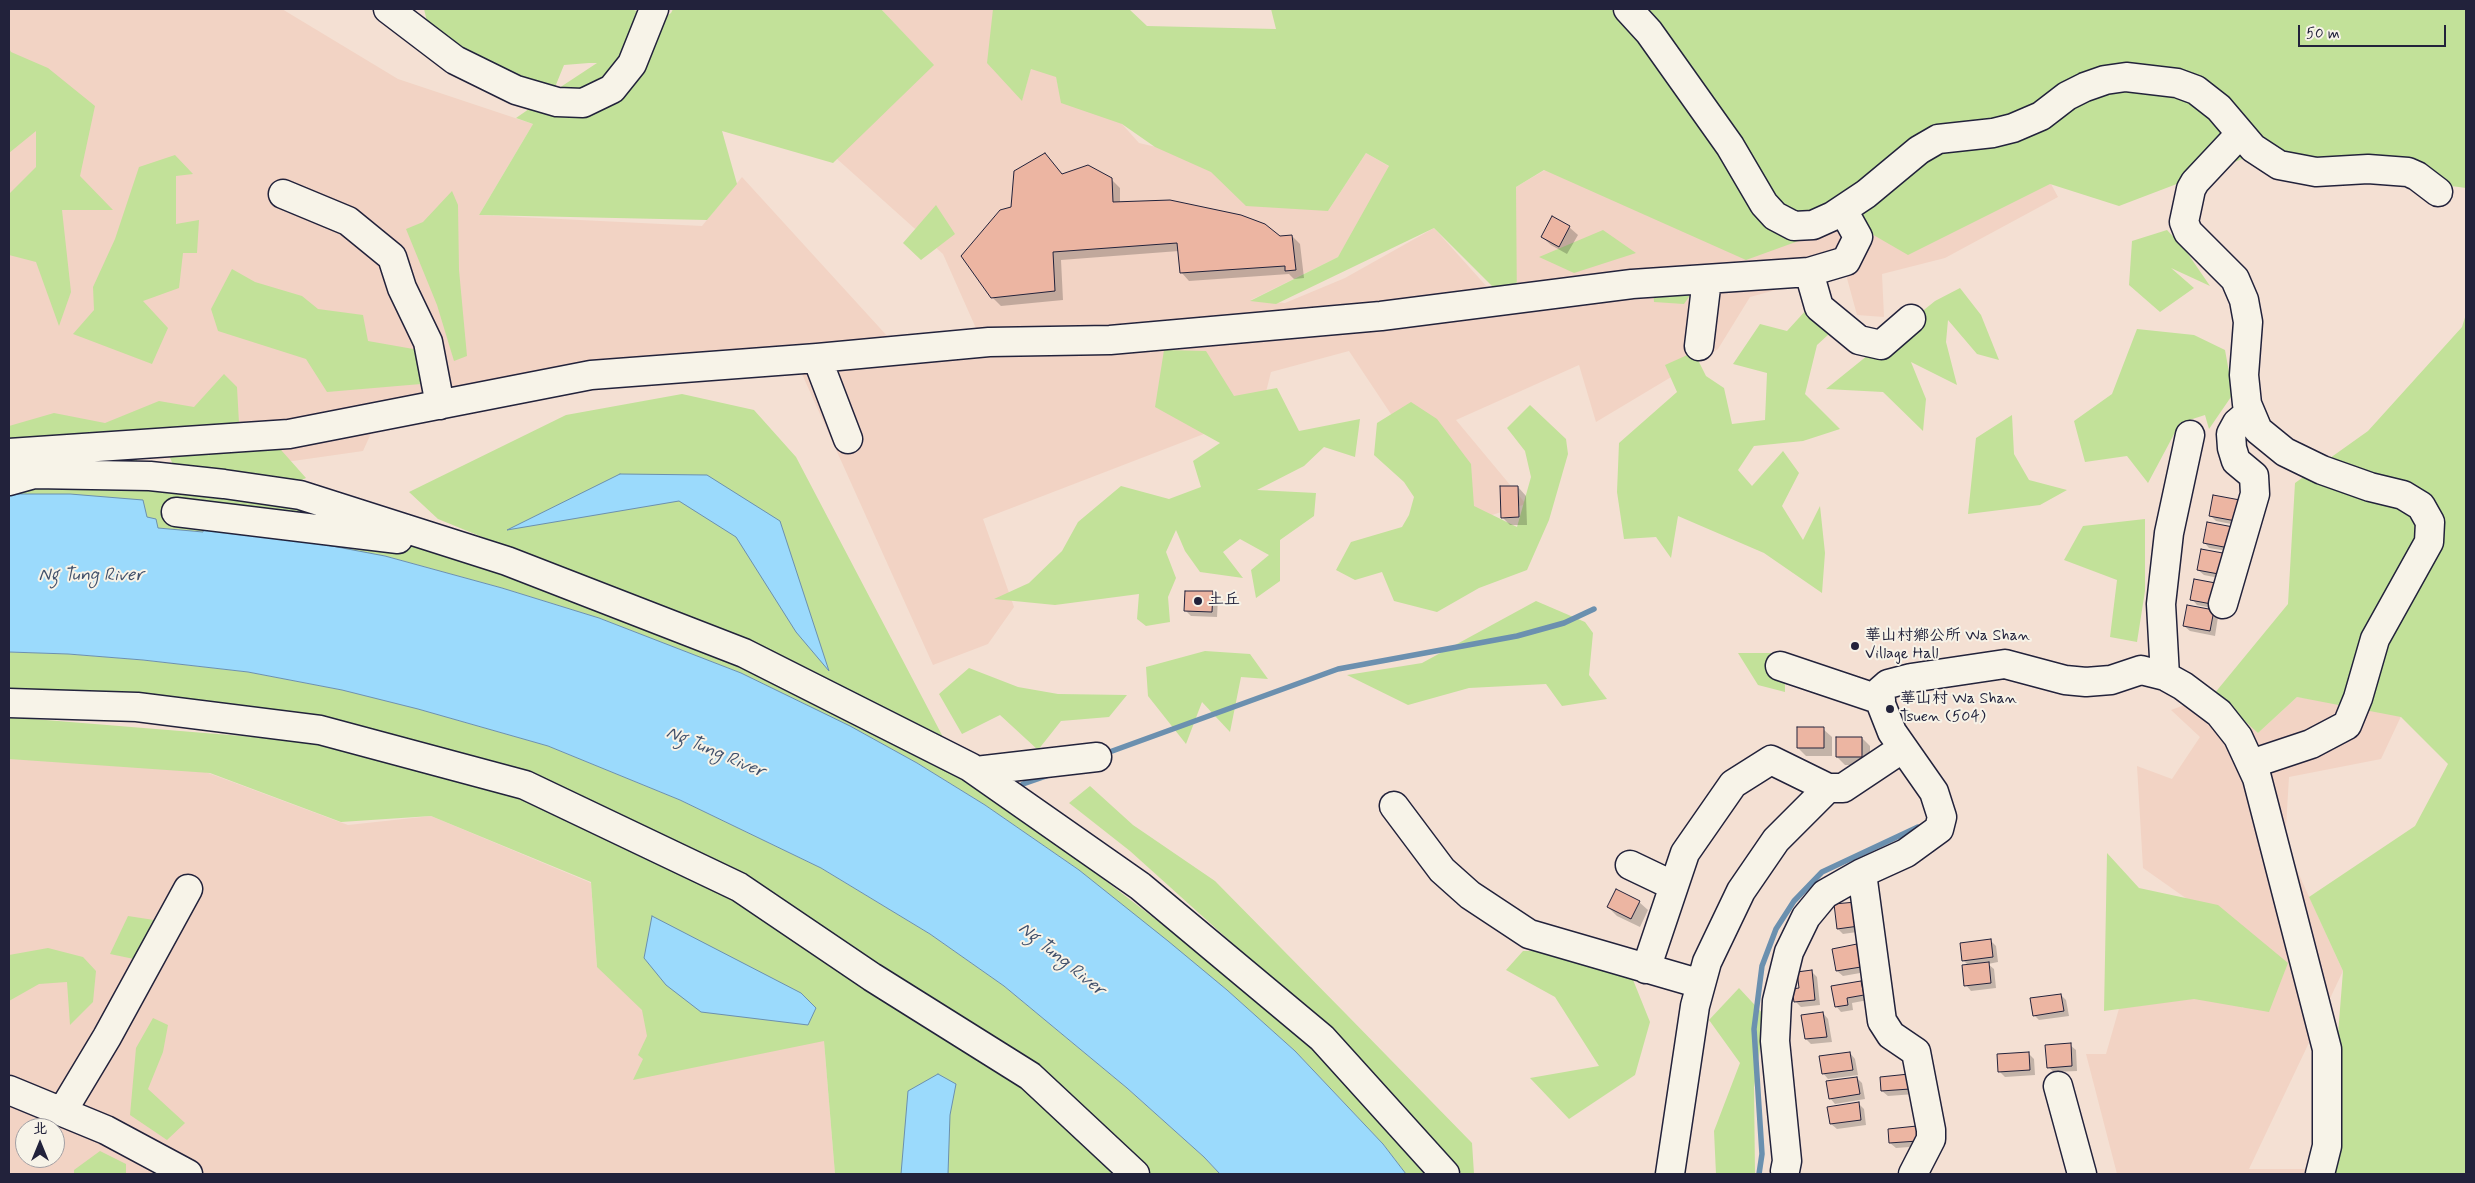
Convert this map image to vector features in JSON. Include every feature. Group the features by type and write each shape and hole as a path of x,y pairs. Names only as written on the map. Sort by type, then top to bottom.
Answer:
{"street":[{"path":"388,9 456,60 516,90 557,102 583,103 612,89 632,64 654,9"},
{"path":"1628,9 1650,32 1726,142 1769,211 1788,224 1805,226 1822,221 1843,210 1866,194 1914,154 1938,139 1994,133 2014,128 2040,116 2067,96 2084,87 2115,78 2146,78 2190,86 2215,104 2240,134 2262,156 2286,167 2316,172 2368,169 2408,172 2417,176 2438,192"},
{"path":"2240,134 2195,182 2191,190 2184,222 2188,232 2234,279 2244,300 2248,322 2244,375 2247,404 2258,430 2285,452 2322,470 2370,487 2403,495 2421,506 2430,522 2429,542 2375,639 2358,698 2347,725 2311,744 2251,764"},
{"path":"283,194 348,221 392,257 402,288 428,342 440,405"},
{"path":"9,453 289,434 590,375 817,358 988,342 1110,340 1381,316 1632,284 1809,272 1846,261 1858,236 1843,210"},
{"path":"1809,272 1819,308 1859,340 1880,345 1912,319"},
{"path":"1699,346 1707,279"},
{"path":"817,358 848,439"},
{"path":"2223,604 2255,494 2254,476 2236,461 2232,448 2232,434 2237,423 2250,412"},
{"path":"2165,676 2162,595 2169,533 2190,435"},
{"path":"9,481 34,474 140,476 234,485 300,495 507,561 744,653 976,771 1140,886 1322,1038 1445,1174"},
{"path":"176,512 462,547"},
{"path":"1785,1171 1787,1161 1775,1041 1777,1000 1790,952 1806,917 1825,894 1862,873 1906,854 1939,829 1942,817 1934,792 1892,732 1881,700 1880,691 1888,684 1911,678 2005,664 2065,680 2086,682 2111,680 2141,670 2165,676 2183,686 2219,713 2238,738 2257,778 2327,1049 2327,1146 2320,1174"},
{"path":"1780,666 1881,700"},
{"path":"9,703 137,707 320,730 525,785 739,887 872,977 1030,1076 1135,1174"},
{"path":"1646,969 1685,854 1733,784 1771,760 1828,788 1844,788 1903,748"},
{"path":"976,771 1097,757"},
{"path":"1670,1174 1695,1006 1708,962 1741,891 1776,840 1828,788"},
{"path":"1394,806 1442,870 1470,895 1529,934 1701,984"},
{"path":"1630,865 1674,886"},
{"path":"1862,873 1882,1022 1891,1034 1916,1052 1931,1130 1931,1139 1913,1174"},
{"path":"62,1112 107,1037 188,889"},
{"path":"2058,1086 2082,1174"},
{"path":"9,1090 106,1130 188,1174"}],"shaded area":[{"path":"9,9 282,9 398,79 533,124 479,215 702,226 742,177 889,338 576,365 382,409 363,451 251,467 206,456 9,466"},
{"path":"881,9 1000,9 1022,100 1031,69 1054,68 1062,103 1114,115 1139,143 1213,160 1328,211 1366,153 1397,171 1338,257 1251,300 1285,303 1345,278 1434,228 1507,309 1516,187 1555,164 1819,233 2044,171 2058,197 1945,258 1882,274 1884,317 1857,315 1845,271 1750,297 1718,349 1596,422 1579,365 1456,420 1526,504 1464,524 1349,351 1271,372 1261,412 983,519 1014,607 988,644 933,665 802,374 987,353 943,254 836,158 933,65"},
{"path":"2214,694 2258,733 2297,697 2404,710 2381,759 2289,777 2285,844 2343,971 2249,1169 2305,1169 2305,1174 2117,1174 2086,1054 2106,1054 2128,977 2168,936 2243,1008 2271,958 2143,868 2137,766 2172,779 2200,737 2171,710"},
{"path":"9,758 203,771 348,825 431,816 591,883 597,967 824,1041 835,1174 9,1174"}],"green space":[{"path":"424,9 631,9 645,14 636,37 671,13 673,9 881,9 934,65 833,163 722,131 737,184 707,220 479,215 533,124 516,118 552,93 495,71 429,30","holes":["597,63 553,92 564,65"]},
{"path":"993,9 1129,9 1147,26 1276,29 1271,9 2466,9 2466,188 2245,158 2119,206 2050,184 1908,255 1851,222 1746,260 1544,170 1516,187 1517,311 1434,228 1276,304 1250,301 1338,257 1389,166 1366,153 1328,211 1246,206 1211,172 1155,147 1122,124 1061,103 1056,77 1031,69 1022,101 987,63"},
{"path":"9,48 11,52 48,68 95,106 80,176 113,210 62,210 71,292 59,326 36,262 9,255 9,194 36,167 36,131 9,153"},
{"path":"175,155 193,174 176,176 176,224 199,220 197,253 183,253 179,288 143,301 168,328 152,364 73,334 94,310 93,287 115,239 139,167"},
{"path":"452,191 458,205 459,270 467,356 454,361 437,305 406,229 423,222"},
{"path":"936,205 955,234 921,260 903,243"},
{"path":"1603,230 1636,253 1574,273 1539,257"},
{"path":"2167,230 2184,248 2210,286 2171,268 2194,288 2160,312 2129,285 2132,241"},
{"path":"1686,265 1693,291 1684,304 1654,302 1652,272"},
{"path":"232,269 255,282 302,296 318,309 363,315 368,341 419,350 421,384 327,392 306,359 218,331 211,309"},
{"path":"1960,288 1981,315 1999,360 1977,354 1948,320 1946,342 1957,385 1911,362 1926,399 1923,431 1883,392 1826,389 1935,301"},
{"path":"1818,297 1840,324 1817,345 1805,394 1840,429 1803,441 1754,446 1738,470 1752,486 1783,451 1799,473 1782,506 1803,540 1820,506 1825,553 1822,593 1764,553 1678,516 1671,558 1656,537 1624,539 1617,492 1619,443 1677,392 1665,365 1694,352 1706,376 1724,388 1732,424 1765,420 1767,373 1733,364 1760,324 1787,331"},
{"path":"2466,314 2466,1174 2327,1174 2343,971 2309,897 2415,826 2448,764 2401,717 2297,697 2258,733 2214,694 2288,604 2295,483 2368,431 2462,327"},
{"path":"2137,329 2194,335 2225,350 2233,394 2209,429 2205,415 2180,423 2148,483 2127,456 2085,462 2074,421 2112,394"},
{"path":"1164,350 1206,351 1234,396 1277,388 1299,431 1360,419 1355,457 1324,447 1304,466 1257,490 1316,493 1314,516 1280,540 1280,581 1256,598 1251,570 1269,555 1240,539 1223,552 1243,578 1200,572 1185,551 1176,530 1166,552 1176,578 1168,597 1170,622 1146,626 1137,619 1139,594 1055,605 994,599 1029,583 1062,551 1078,522 1121,486 1169,499 1201,487 1193,461 1220,443 1155,407"},
{"path":"224,374 237,387 239,423 257,423 306,478 287,487 217,469 201,472 175,469 158,431 133,438 138,466 111,467 99,453 9,459 9,426 54,413 105,423 159,401 194,407"},
{"path":"682,394 754,410 796,457 943,737 629,597 438,519 409,492 566,415"},
{"path":"1411,402 1437,419 1471,464 1474,506 1517,527 1531,477 1525,451 1507,428 1530,405 1566,439 1568,454 1549,520 1527,570 1479,588 1437,612 1394,601 1382,572 1355,580 1336,570 1351,542 1402,527 1409,515 1414,497 1404,482 1374,455 1377,423"},
{"path":"2012,415 2014,454 2029,480 2067,490 2040,505 1968,514 1976,438"},
{"path":"38,483 208,488 346,515 765,673 976,781 1311,1039 1436,1174 1406,1174 1383,1144 1295,1051 1227,990 1079,870 985,805 917,763 850,726 741,673 599,618 502,588 385,556 205,525 203,532 157,528 147,518 70,494 9,496 9,490"},
{"path":"2145,519 2145,591 2137,642 2110,637 2117,580 2064,560 2083,526"},
{"path":"1536,601 1585,622 1593,633 1589,675 1607,699 1562,706 1546,684 1469,688 1408,705 1347,675 1422,663"},
{"path":"1205,651 1250,654 1268,679 1241,677 1230,732 1202,702 1186,744 1148,696 1146,667"},
{"path":"9,652 68,654 143,660 248,672 342,690 418,709 548,746 680,800 821,868 930,934 1004,986 1127,1088 1204,1157 1220,1174 835,1174 824,1041 633,1080 643,1059 638,1055 647,1036 642,1010 597,967 591,882 431,816 341,822 210,773 9,759 9,717 315,742 523,776 326,724 9,699"},
{"path":"1738,653 1785,653 1785,692 1758,685"},
{"path":"969,668 1018,687 1058,694 1127,695 1109,717 1061,721 1038,750 1000,715 962,734 939,694"},
{"path":"1090,786 1133,825 1215,881 1472,1143 1474,1174 1462,1174 1412,1119 1291,996 1130,851 1069,803"},
{"path":"2107,853 2139,888 2218,905 2288,963 2269,1012 2194,999 2104,1011"},
{"path":"128,916 154,920 149,934 134,959 110,954"},
{"path":"48,948 83,957 96,971 93,1002 70,1025 67,982 39,984 9,1001 9,955"},
{"path":"1621,950 1650,1022 1635,1075 1569,1119 1530,1078 1599,1066 1555,997 1506,970 1523,951"},
{"path":"1739,988 1765,1016 1754,1087 1755,1174 1716,1174 1714,1131 1740,1063 1709,1020"},
{"path":"153,1018 168,1025 163,1052 148,1089 185,1123 167,1140 130,1115 136,1048"},
{"path":"100,1151 126,1164 126,1174 74,1174 74,1170"}],"water":[{"path":"620,474 707,475 780,521 829,671 796,632 736,537 679,501 507,530"},
{"name":"Ng Tung River","path":"13,494 70,494 143,500 147,517 156,519 158,528 203,532 205,525 273,535 385,556 502,588 599,618 741,673 850,726 917,763 985,805 1079,870 1168,941 1227,990 1295,1051 1383,1144 1406,1174 1220,1174 1204,1157 1127,1088 1004,986 930,934 821,868 680,800 548,746 418,709 342,690 248,672 143,660 68,654 9,652 9,496"},
{"path":"652,916 801,993 816,1008 808,1025 701,1012 666,985 644,958"},
{"path":"938,1074 956,1084 950,1115 948,1174 901,1174 908,1091"}],"building":[{"path":"1045,153 1062,174 1088,165 1112,178 1113,202 1170,200 1241,215 1265,224 1280,236 1292,235 1296,270 1285,271 1285,266 1180,273 1177,243 1053,252 1055,291 991,298 961,256 1000,210 1011,207 1014,171"},
{"path":"1552,216 1570,226 1559,247 1541,237"},
{"path":"1500,486 1518,486 1519,517 1501,518"},
{"path":"2213,495 2240,500 2236,521 2209,516"},
{"path":"2207,522 2233,527 2229,548 2203,543"},
{"path":"2201,549 2228,554 2224,575 2197,570"},
{"path":"2194,579 2221,584 2217,605 2190,600"},
{"name":"土丘","path":"1185,591 1213,591 1212,612 1184,611"},
{"path":"2187,605 2214,610 2210,631 2183,626"},
{"path":"1797,727 1824,727 1824,748 1797,748"},
{"path":"1836,737 1862,737 1862,757 1836,757"},
{"path":"1616,889 1640,901 1631,919 1607,907"},
{"path":"1856,902 1859,926 1837,929 1834,904"},
{"path":"1991,939 1993,957 1962,961 1960,943"},
{"path":"1857,944 1861,967 1836,971 1832,949"},
{"path":"1989,962 1991,983 1964,986 1962,965"},
{"path":"1812,970 1815,1000 1794,1002 1792,989 1799,988 1797,972"},
{"path":"1861,981 1864,995 1847,998 1848,1005 1835,1007 1831,986"},
{"path":"2061,994 2064,1011 2033,1016 2030,998"},
{"path":"1823,1012 1827,1037 1805,1039 1801,1015"},
{"path":"2071,1043 2072,1066 2047,1068 2045,1045"},
{"path":"1850,1052 1853,1070 1822,1074 1819,1056"},
{"path":"2029,1052 2030,1070 1998,1072 1997,1054"},
{"path":"1909,1074 1910,1089 1881,1091 1880,1077"},
{"path":"1857,1077 1860,1094 1829,1099 1826,1081"},
{"path":"1859,1102 1861,1120 1830,1124 1827,1107"},
{"path":"1917,1126 1918,1141 1889,1143 1888,1129"}],"waterway":[{"path":"1104,754 1338,669 1517,636 1564,623 1594,609"},
{"path":"1023,784 1049,775"},
{"path":"1759,1174 1762,1154 1754,1029 1762,966 1776,929 1794,901 1822,872 1918,827"}],"place":[{"name":"土丘","path":"1198,601"},
{"name":"華山村鄉公所 Wa Shan Village Hall","path":"1855,646"},
{"name":"華山村 Wa Shan Tsuen (504)","path":"1890,709"}]}
